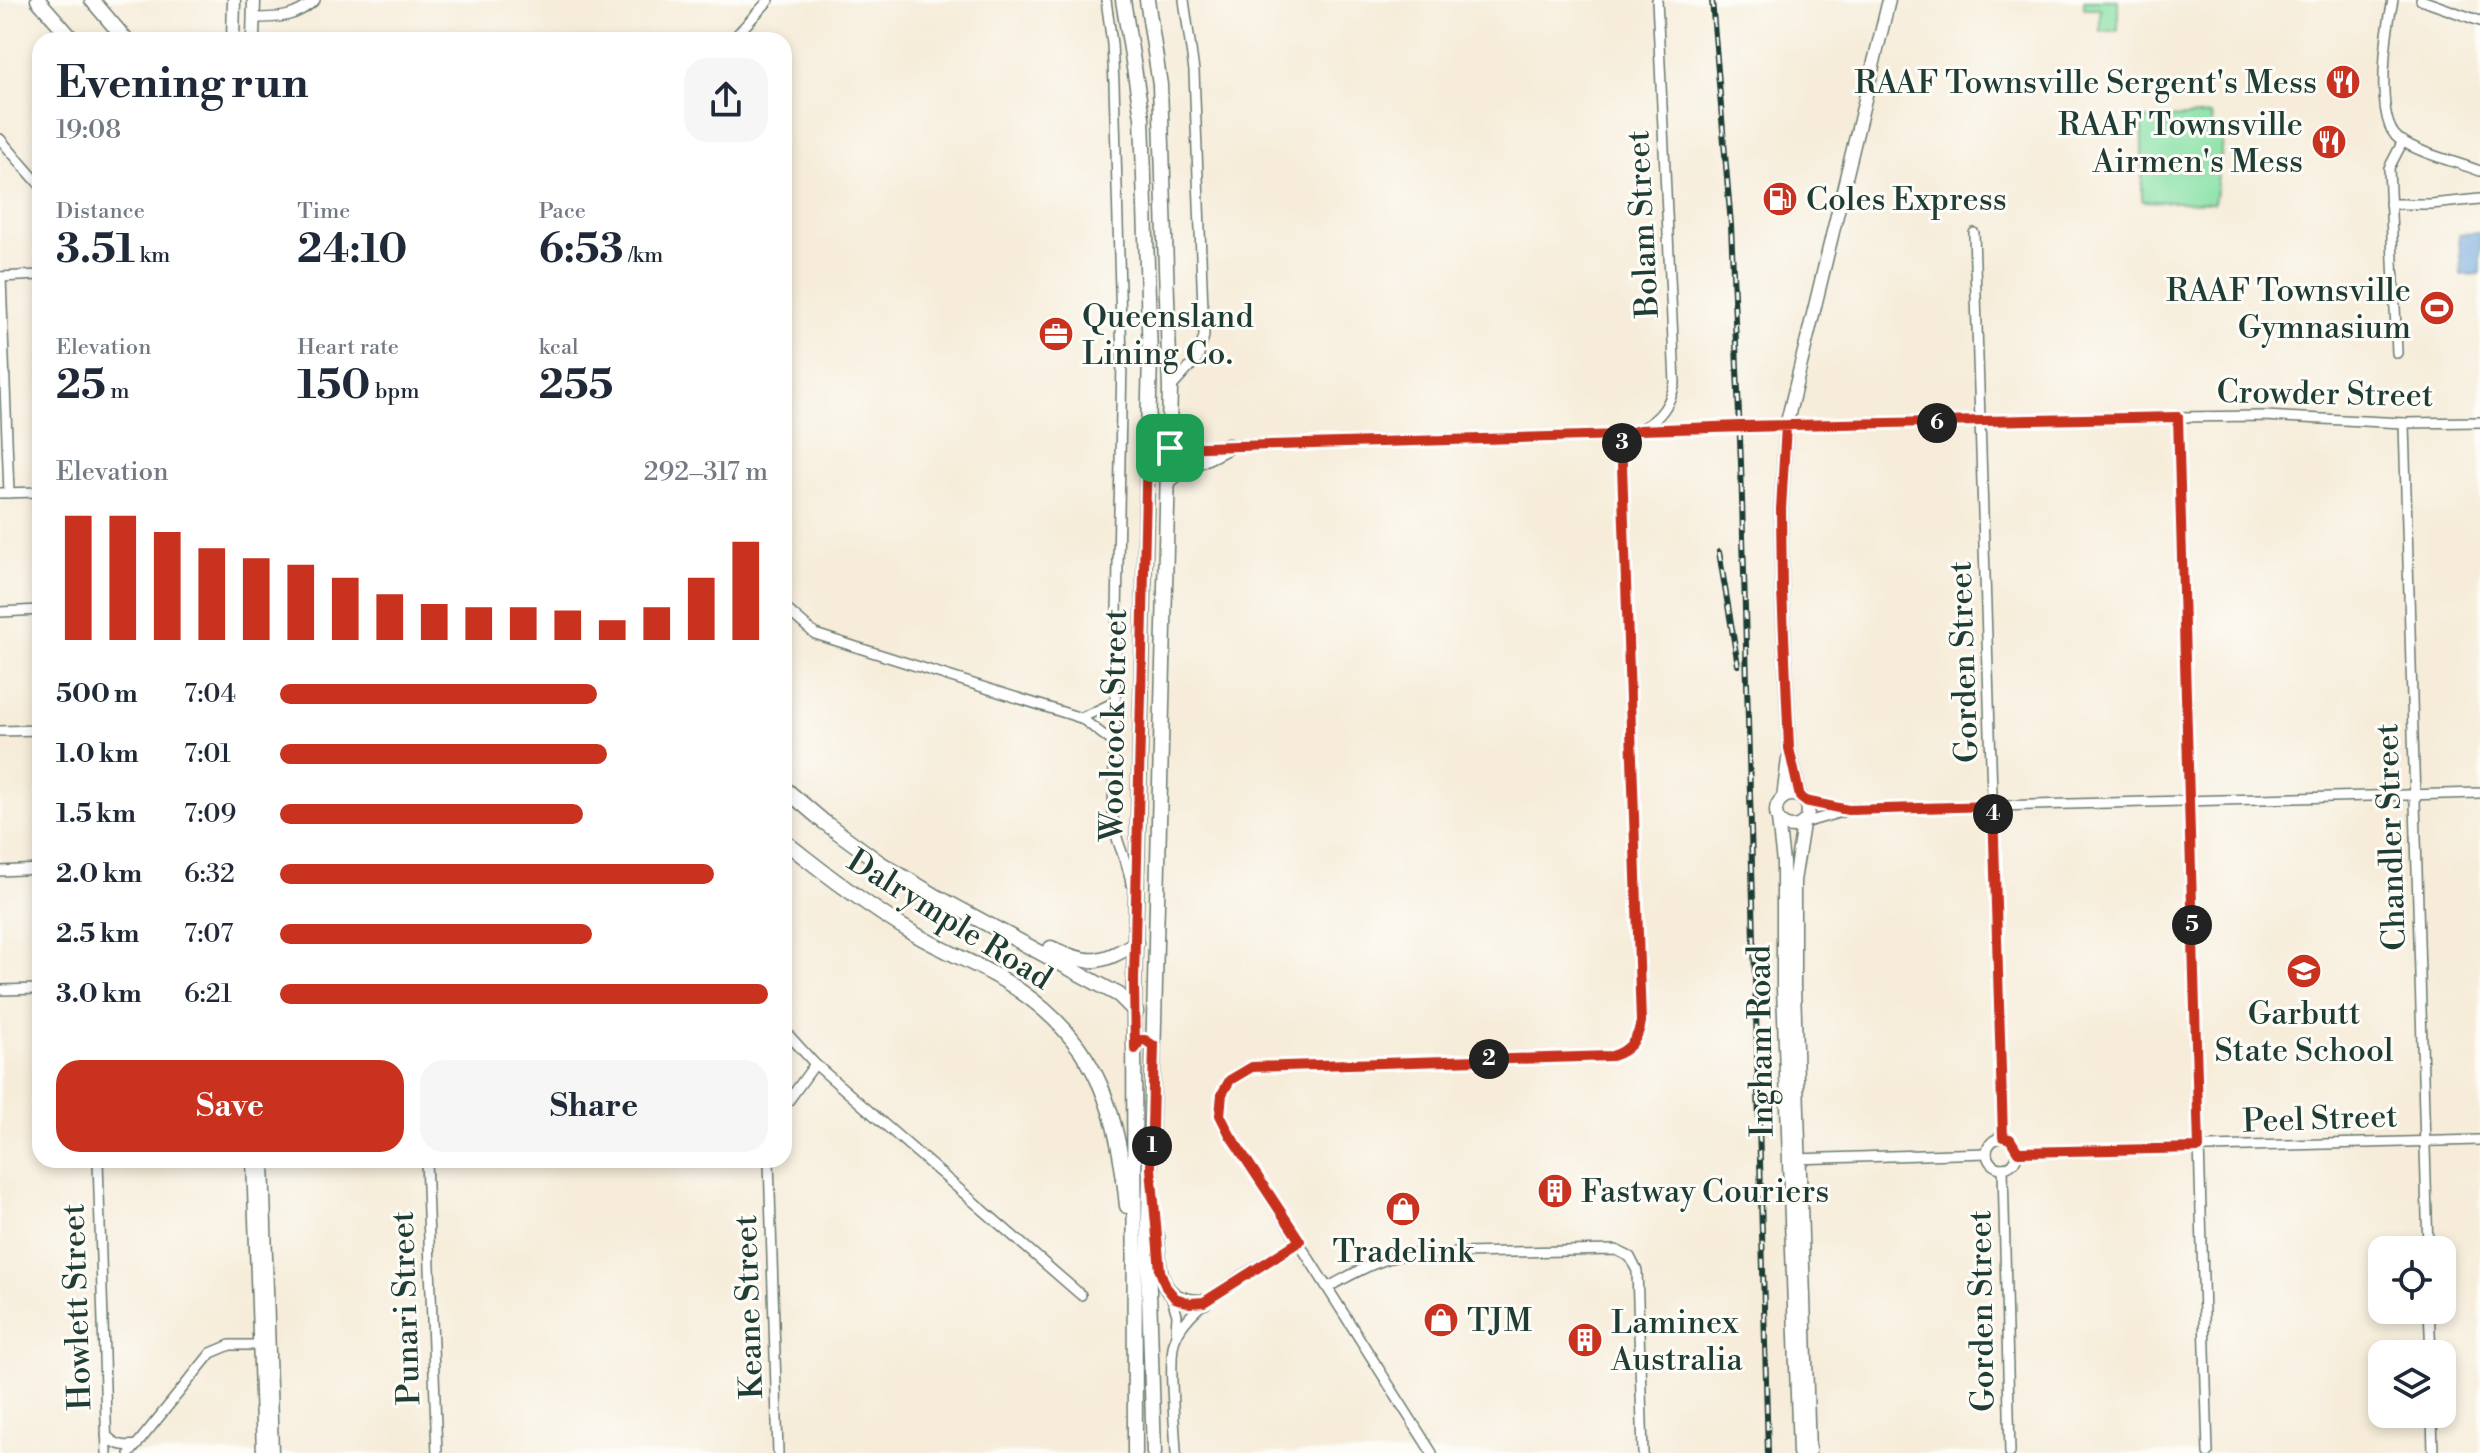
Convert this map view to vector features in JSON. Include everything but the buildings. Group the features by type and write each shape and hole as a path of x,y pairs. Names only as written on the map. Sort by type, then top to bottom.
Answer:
{"main road":[{"path":"38,0 66,32"},
{"path":"92,0 119,32"},
{"path":"233,32 234,0"},
{"path":"253,32 254,0"},
{"name":"Woolcock Street","path":"1123,0 1142,117 1150,356 1136,918 1135,1453"},
{"name":"Woolcock Street","path":"1147,0 1160,85 1170,389 1148,1259 1154,1453"},
{"path":"1789,748 1802,799 1809,812 1804,823 1798,827 1786,827 1778,819 1776,808 1783,798 1789,748 1781,509 1786,426 1889,0"},
{"path":"1168,482 1179,471 1228,446"},
{"name":"Dalrymple Road","path":"792,795 880,863 1119,995 1136,1012 1154,1046"},
{"path":"1783,798 1794,795 1802,799"},
{"name":"Ingham Road","path":"1778,819 1783,863 1783,987 1809,1453"},
{"name":"Ingham Road","path":"1799,1453 1794,1159 1794,881 1804,823"},
{"name":"Dalrymple Road","path":"792,847 837,884 914,934 1020,990 1071,1039 1095,1074 1116,1127 1122,1154 1134,1282"},
{"path":"973,915 1078,959 1109,959 1136,943"},
{"path":"1135,1049 1140,1040 1154,1046"},
{"path":"253,1168 272,1453"},
{"path":"263,1168 263,1453"},
{"path":"1151,1168 1160,1271 1171,1295 1181,1301 1204,1302"}],"street":[{"path":"253,18 288,18 315,0"},
{"path":"739,32 769,0"},
{"path":"1106,0 1114,70 1122,360 1114,835 1129,866 1136,918"},
{"path":"1170,389 1198,358 1204,336 1194,71 1184,0"},
{"name":"Bolam Street","path":"1639,430 1654,422 1670,403 1675,383 1657,0"},
{"path":"2393,0 2385,39 2389,129 2403,141 2480,171"},
{"path":"2421,0 2480,21"},
{"path":"0,139 32,176"},
{"path":"2397,353 2389,168 2403,141"},
{"path":"2390,204 2480,199"},
{"name":"Gorden Street","path":"1974,233 2003,1137"},
{"path":"32,275 0,277 4,493 32,492"},
{"name":"Crowder Street","path":"1639,430 2264,416 2404,423 2480,422"},
{"path":"2178,417 2208,1453"},
{"name":"Chandler Street","path":"2404,423 2428,1236"},
{"path":"1147,448 1621,435 1639,430"},
{"path":"1432,1453 1223,1123 1222,1094 1230,1080 1252,1067 1612,1056 1632,1044 1639,1034 1621,435"},
{"path":"0,612 32,610"},
{"path":"792,614 815,634 1081,718 1114,743"},
{"path":"1081,718 1115,702"},
{"path":"0,731 32,730"},
{"path":"1804,823 1848,810 2480,793"},
{"path":"1802,799 1848,810"},
{"path":"0,871 32,869"},
{"path":"0,990 32,989"},
{"path":"792,1039 815,1064 1081,1295"},
{"path":"792,1096 815,1064"},
{"path":"2003,1137 2010,1139 2018,1152 2016,1160 2003,1168 1995,1167 1987,1153 1989,1145 2003,1137"},
{"name":"Peel Street","path":"2018,1152 2480,1140"},
{"path":"1794,1159 1987,1153"},
{"name":"Howlett Street","path":"98,1168 107,1453"},
{"name":"Punari Street","path":"426,1168 437,1453"},
{"name":"Keane Street","path":"769,1168 778,1453"},
{"name":"Gorden Street","path":"2003,1168 2010,1453"},
{"path":"1176,1337 1186,1318 1204,1302 1300,1241"},
{"path":"1328,1287 1371,1264 1410,1254 1616,1250 1630,1257 1637,1271 1643,1453"},
{"path":"1171,1295 1177,1315 1173,1352 1176,1453"},
{"path":"106,1435 113,1443 133,1449 211,1353 230,1345 264,1345"},
{"path":"2432,1428 2433,1453"}],"green space":[{"path":"2084,0 2118,0 2118,30 2100,32 2100,8 2084,8"},
{"path":"2211,115 2213,134 2224,135 2214,203 2142,201 2142,120"}],"water":[{"path":"2480,233 2480,274 2461,275 2459,234"}],"railway":[{"path":"1712,0 1731,225 1741,463 1768,1453"},
{"path":"1719,552 1738,665"}],"place":[{"name":"RAAF Townsville Sergent's Mess","path":"2343,82"},
{"name":"RAAF Townsville Airmen's Mess","path":"2329,142"},
{"name":"Coles Express","path":"1780,199"},
{"name":"RAAF Townsville Gymnasium","path":"2437,308"},
{"name":"Queensland Lining Co.","path":"1056,334"},
{"name":"Garbutt State School","path":"2304,971"},
{"name":"Fastway Couriers","path":"1555,1191"},
{"name":"Tradelink","path":"1403,1209"},
{"name":"TJM","path":"1441,1320"},
{"name":"Laminex Australia","path":"1585,1340"}],"route":[{"path":"1170,448 1147,448 1134,982 1135,1049 1140,1040 1154,1046 1151,1168 1158,1261 1162,1280 1175,1298 1190,1303 1204,1302 1300,1241 1220,1115 1222,1094 1230,1080 1243,1071 1252,1067 1612,1056 1626,1050 1637,1038 1641,1022 1621,435 1639,430 1786,426 1781,509 1782,590 1789,748 1800,797 1805,801 1848,810 1993,806 2003,1137 2010,1139 2018,1152 2199,1148 2178,417 1740,426 1639,430 1621,435 1170,448"}]}
